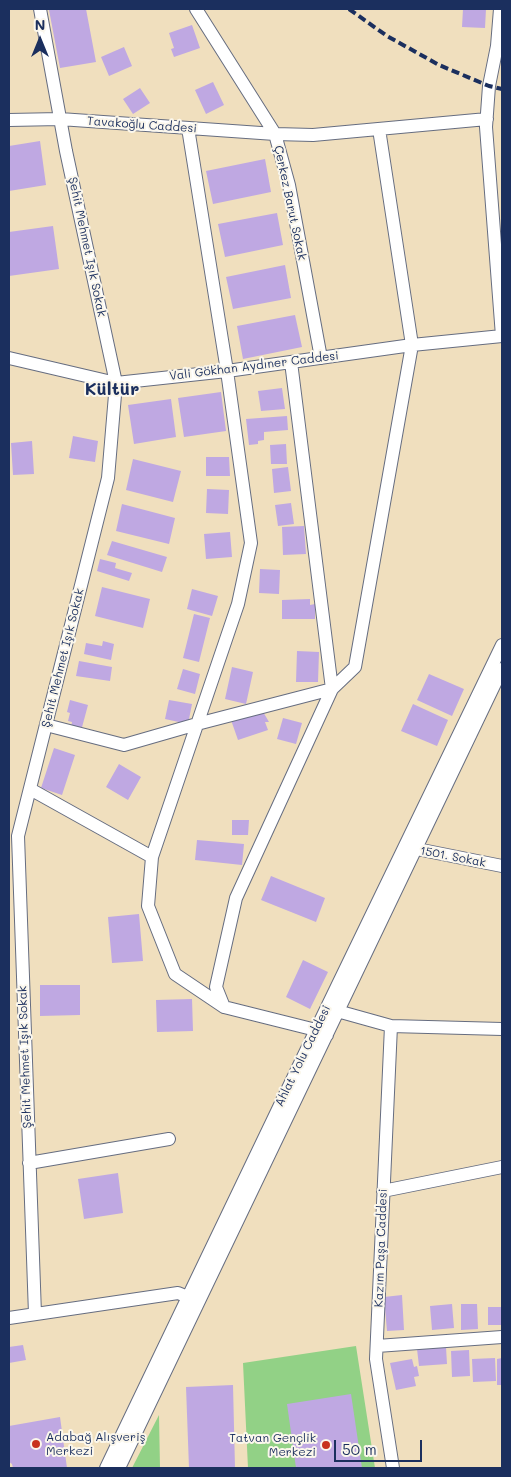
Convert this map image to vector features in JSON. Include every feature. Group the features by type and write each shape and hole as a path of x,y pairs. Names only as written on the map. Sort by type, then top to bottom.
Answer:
{"street":[{"name":"Şehit Mehmet Işık Sokak","path":"35,1314 13,837 30,790 108,478 116,383 60,119 40,9"},
{"name":"Çerkez Barut Sokak","path":"196,9 275,134 289,185 321,358"},
{"path":"500,9 497,46 489,86 487,119 502,336"},
{"name":"Tavakoğlu Caddesi","path":"9,120 60,119 313,135 487,119"},
{"path":"188,128 227,371 251,543 238,604 152,857 148,906 175,974 224,1007 321,1032"},
{"path":"224,1007 216,987 236,898 332,689 355,667 412,345 379,129"},
{"name":"Vali Gökhan Aydıner Caddesi","path":"9,358 116,383 227,371 412,345 502,336"},
{"path":"291,362 332,689"},
{"name":"Ahlat Yolu Caddesi","path":"106,1468 193,1299 500,663 502,645"},
{"path":"46,725 124,745 332,689"},
{"path":"30,790 152,857"},
{"name":"1501. Sokak","path":"410,848 502,866"},
{"path":"332,1010 391,1026 502,1029"},
{"name":"Kazım Paşa Caddesi","path":"391,1026 376,1359 393,1468"},
{"path":"29,1163 169,1140"},
{"path":"383,1191 502,1167"},
{"path":"9,1318 178,1293 193,1299"},
{"name":"Ahlat Yolu Caddesi","path":"119,1468 193,1299"},
{"path":"377,1346 502,1337"}],"green space":[{"path":"356,1346 375,1468 248,1468 243,1363"},
{"path":"159,1415 160,1468 132,1468"}],"building":[{"path":"86,9 96,62 60,68 49,10"},
{"path":"463,9 486,9 485,28 462,27"},
{"path":"192,25 200,48 174,57 171,49 174,48 169,33"},
{"path":"124,47 132,66 109,76 101,57"},
{"path":"213,82 224,105 206,114 195,90"},
{"path":"140,88 150,103 133,114 123,99"},
{"path":"40,141 46,185 9,191 9,146"},
{"path":"265,159 271,192 213,204 206,171"},
{"path":"277,213 283,245 225,257 218,224"},
{"path":"53,226 59,269 9,276 9,232"},
{"path":"285,265 291,298 233,309 226,277"},
{"path":"295,315 302,347 243,359 237,326"},
{"path":"282,388 285,409 261,411 258,391"},
{"path":"221,392 226,431 184,437 178,398"},
{"path":"171,399 176,437 134,444 128,405"},
{"path":"287,416 288,430 264,432 264,440 258,441 258,444 249,445 246,419"},
{"path":"73,436 98,441 95,462 69,458"},
{"path":"32,441 34,474 13,475 11,443"},
{"path":"286,444 287,464 271,464 270,445"},
{"path":"206,457 229,457 230,476 206,476"},
{"path":"133,459 181,471 173,502 126,490"},
{"path":"288,467 291,491 274,493 272,469"},
{"path":"207,489 229,490 228,514 206,513"},
{"path":"291,503 294,524 278,526 275,505"},
{"path":"122,504 175,518 169,544 116,531"},
{"path":"304,526 306,554 283,555 282,527"},
{"path":"230,532 232,557 206,559 204,534"},
{"path":"112,541 167,557 162,572 107,555"},
{"path":"100,559 116,563 115,568 132,573 129,581 97,571"},
{"path":"260,569 280,570 279,594 259,593"},
{"path":"102,587 150,599 143,628 95,616"},
{"path":"192,589 218,596 212,616 187,609"},
{"path":"310,599 310,605 315,604 315,619 282,619 282,600"},
{"path":"194,614 210,618 199,662 183,658"},
{"path":"103,641 114,644 111,660 84,654 86,643 102,646"},
{"path":"297,651 319,652 318,682 296,682"},
{"path":"79,661 112,667 110,681 76,676"},
{"path":"232,667 253,672 246,704 225,699"},
{"path":"183,669 200,674 195,694 177,689"},
{"path":"429,674 464,689 452,716 417,700"},
{"path":"70,700 88,705 81,731 71,728 72,722 68,721 70,713 67,712"},
{"path":"169,700 192,704 188,724 165,719"},
{"path":"413,704 448,720 437,746 401,731"},
{"path":"262,710 269,722 265,722 268,730 238,740 231,720"},
{"path":"283,718 302,723 296,744 277,739"},
{"path":"54,748 75,755 62,795 41,788"},
{"path":"119,764 141,777 128,800 106,787"},
{"path":"232,820 249,820 248,835 232,835"},
{"path":"197,840 244,844 242,865 195,860"},
{"path":"271,876 325,898 316,922 261,900"},
{"path":"139,914 143,961 112,963 108,917"},
{"path":"303,960 328,972 310,1009 286,997"},
{"path":"40,985 80,985 80,1015 40,1016"},
{"path":"192,999 193,1031 157,1032 156,1000"},
{"path":"118,1173 123,1213 84,1219 78,1179"},
{"path":"402,1295 404,1330 387,1331 384,1297"},
{"path":"452,1304 454,1328 432,1330 430,1306"},
{"path":"461,1304 477,1304 478,1329 461,1330"},
{"path":"488,1307 502,1307 502,1325 488,1325"},
{"path":"23,1345 26,1360 9,1363 9,1347"},
{"path":"446,1347 447,1364 419,1366 417,1349"},
{"path":"469,1350 470,1376 452,1377 451,1351"},
{"path":"495,1358 496,1381 473,1382 472,1359"},
{"path":"502,1358 502,1385 497,1385 497,1359"},
{"path":"412,1359 414,1367 417,1366 419,1376 414,1377 416,1386 396,1390 390,1363"},
{"path":"233,1385 235,1468 189,1468 186,1387"},
{"name":"Tatvan Gençlik Merkezi","path":"351,1394 362,1468 296,1468 287,1404"},
{"name":"Adabağ Alışveriş Merkezi","path":"60,1417 67,1468 13,1468 9,1462 9,1426"}],"railway":[{"path":"349,9 387,36 439,65 489,86 502,89"}],"place":[{"name":"Adabağ Alışveriş Merkezi","path":"36,1444"},
{"name":"Tatvan Gençlik Merkezi","path":"326,1445"}],"district":[{"name":"Kültür","path":"112,389"}]}
